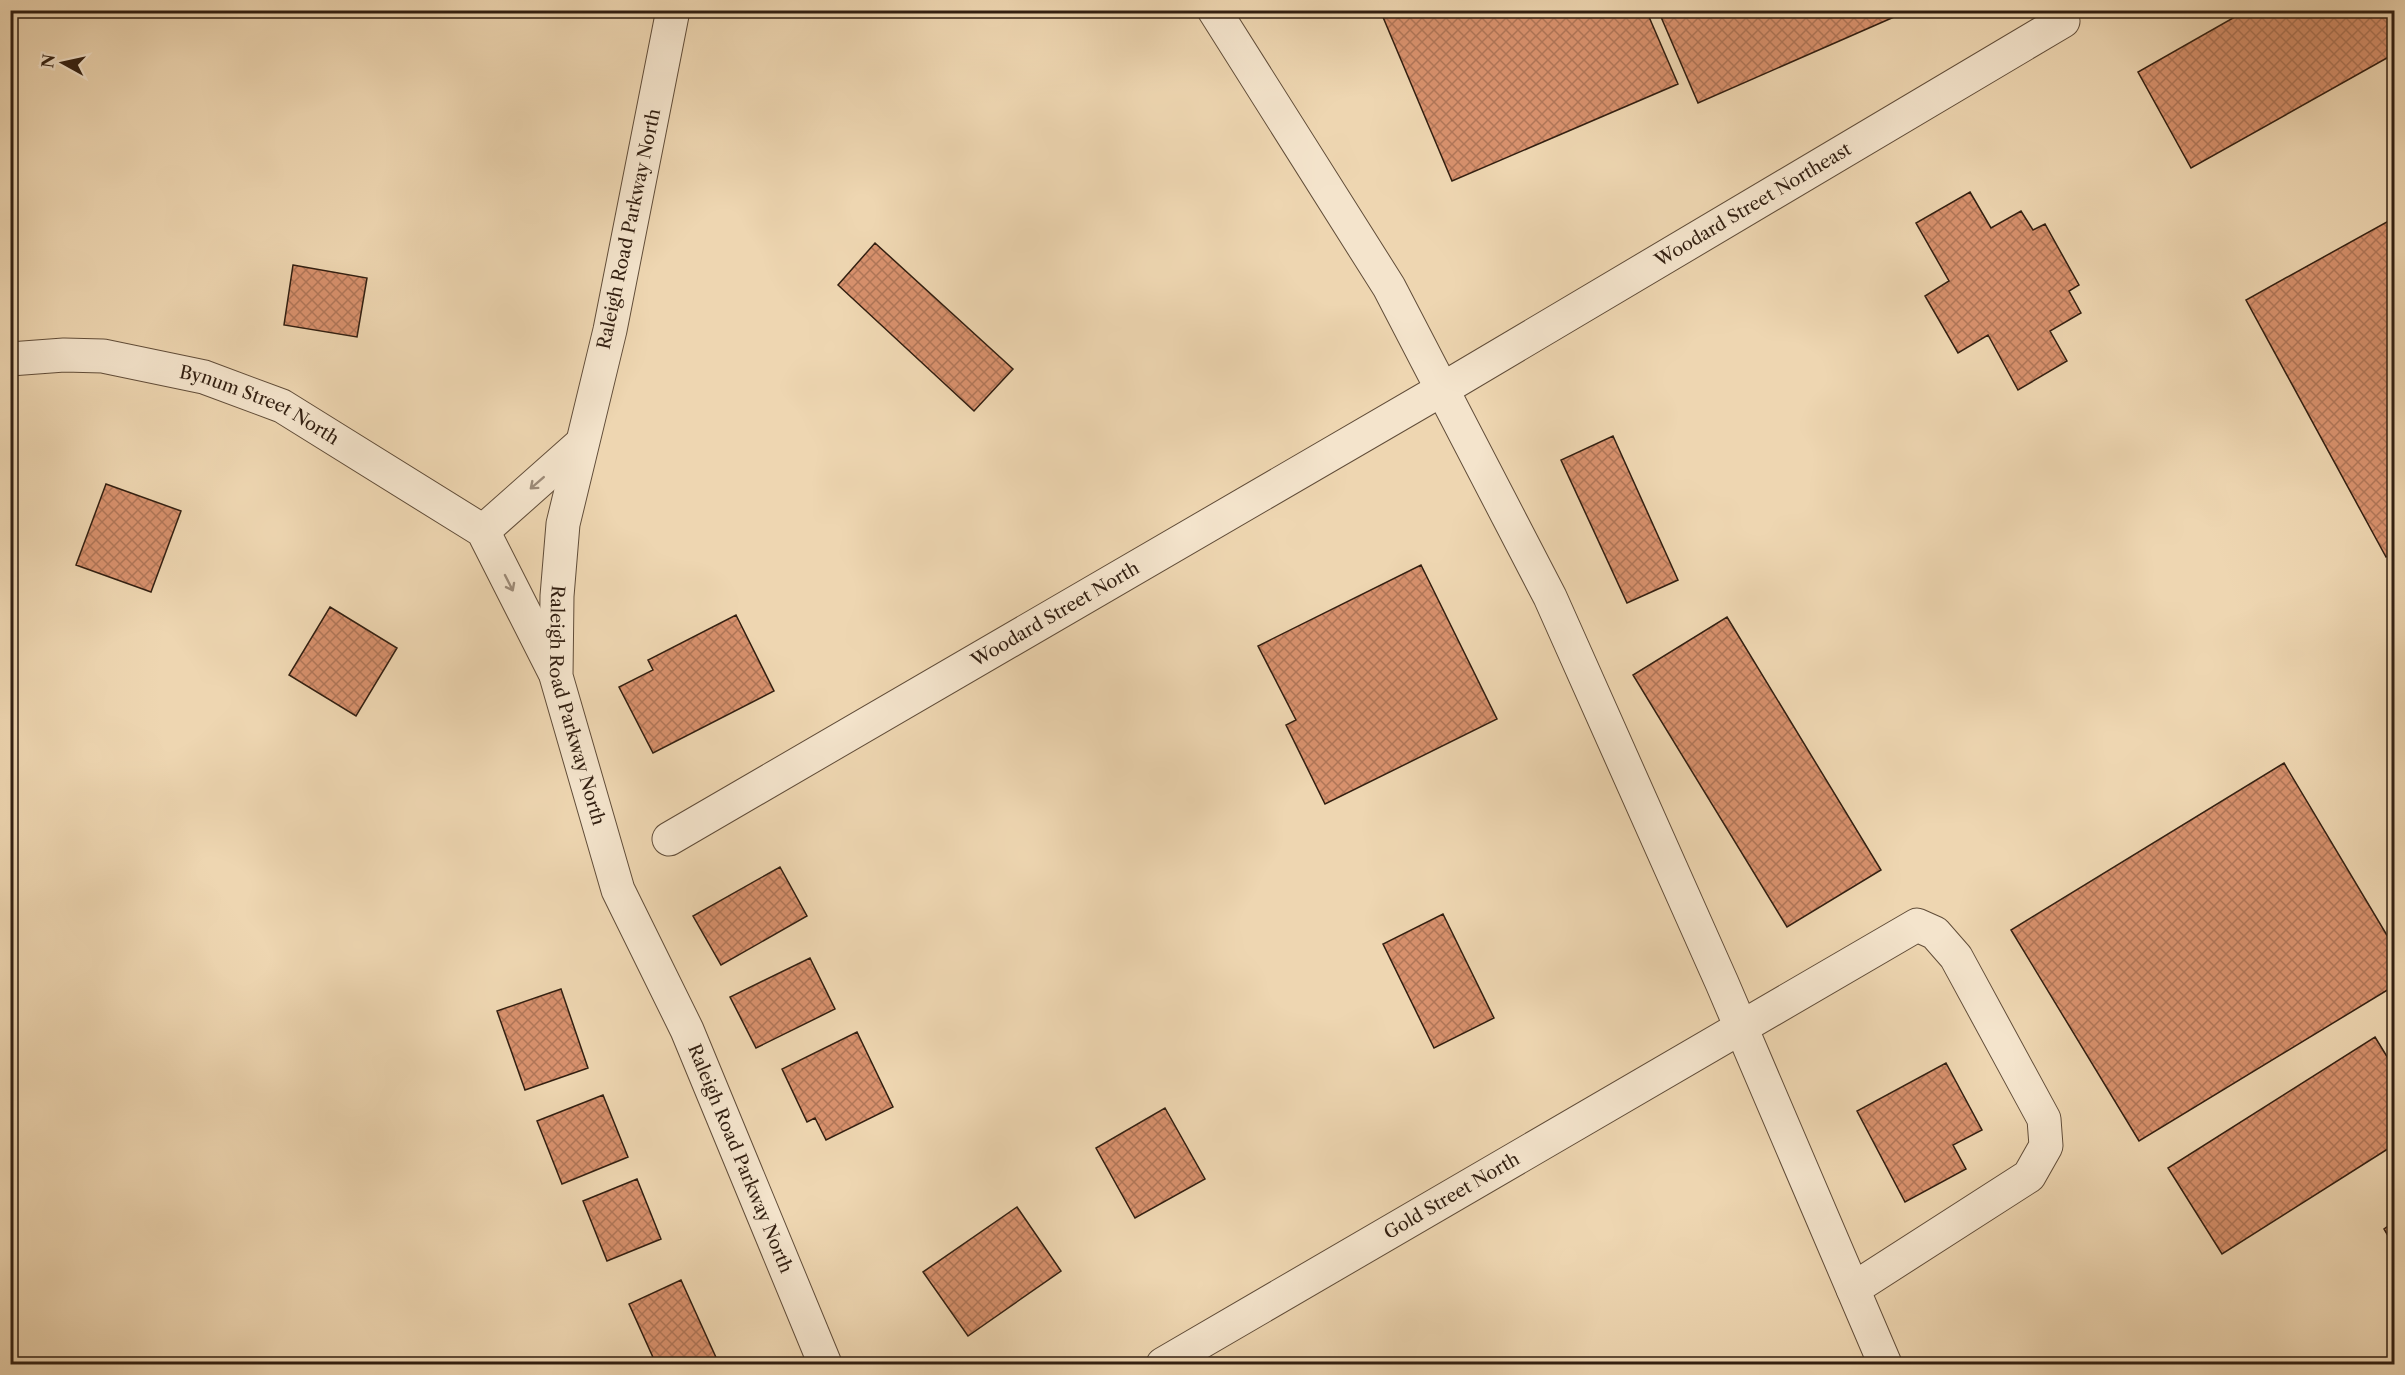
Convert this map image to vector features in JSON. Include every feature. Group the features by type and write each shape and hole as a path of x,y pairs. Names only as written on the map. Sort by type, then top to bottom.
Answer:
{"street":[{"name":"Raleigh Road Parkway North","path":"673,10 610,330 580,444 563,524 557,596 556,676 618,890 687,1030 825,1365"},
{"path":"1214,10 1389,287 1550,597 1741,1028 1885,1365"},
{"name":"Woodard Street Northeast","path":"1441,390 2061,16"},
{"name":"Bynum Street North","path":"10,359 103,356 204,377 282,406 483,531"},
{"name":"Woodard Street North","path":"669,839 1441,390"},
{"path":"556,676 483,531 580,444"},
{"name":"Gold Street North","path":"1163,1365 1917,925 1935,933 1956,957 2044,1119 2046,1146 2029,1176 1853,1289"}],"building":[{"path":"1380,10 1646,10 1678,84 1452,181"},
{"path":"1658,10 1910,10 1698,103"},
{"path":"2247,10 2394,10 2394,54 2191,168 2138,72"},
{"path":"1970,192 1991,228 2021,211 2033,230 2045,224 2079,285 2069,291 2081,313 2050,331 2067,361 2018,390 1988,335 1958,353 1925,296 1949,281 1916,223"},
{"path":"2394,218 2394,552 2386,557 2246,300"},
{"path":"875,243 1013,369 974,411 838,285"},
{"path":"293,265 367,278 357,337 284,325"},
{"path":"1613,436 1678,580 1627,603 1561,460"},
{"path":"106,484 181,511 151,592 76,565"},
{"path":"1421,565 1497,719 1325,804 1286,725 1296,720 1258,646"},
{"path":"330,607 397,648 356,716 289,675"},
{"path":"736,615 774,691 653,753 619,687 653,670 648,660"},
{"path":"1727,617 1881,870 1787,927 1633,675"},
{"path":"2284,763 2394,947 2394,986 2139,1141 2011,930"},
{"path":"780,867 807,916 721,965 693,916"},
{"path":"1443,914 1494,1018 1434,1048 1383,944"},
{"path":"810,958 835,1009 756,1048 730,997"},
{"path":"561,989 588,1068 525,1090 497,1011"},
{"path":"857,1032 893,1107 826,1140 815,1118 807,1122 782,1069"},
{"path":"2375,1037 2394,1068 2394,1145 2222,1254 2168,1168"},
{"path":"1946,1063 1982,1130 1953,1145 1966,1169 1905,1202 1857,1111"},
{"path":"603,1095 628,1157 562,1184 537,1121"},
{"path":"1165,1108 1205,1179 1135,1218 1096,1148"},
{"path":"637,1179 661,1239 607,1261 583,1201"},
{"path":"1017,1207 1061,1271 968,1336 923,1272"},
{"path":"2394,1222 2394,1246 2384,1229"},
{"path":"681,1280 719,1364 656,1364 629,1304"}]}
